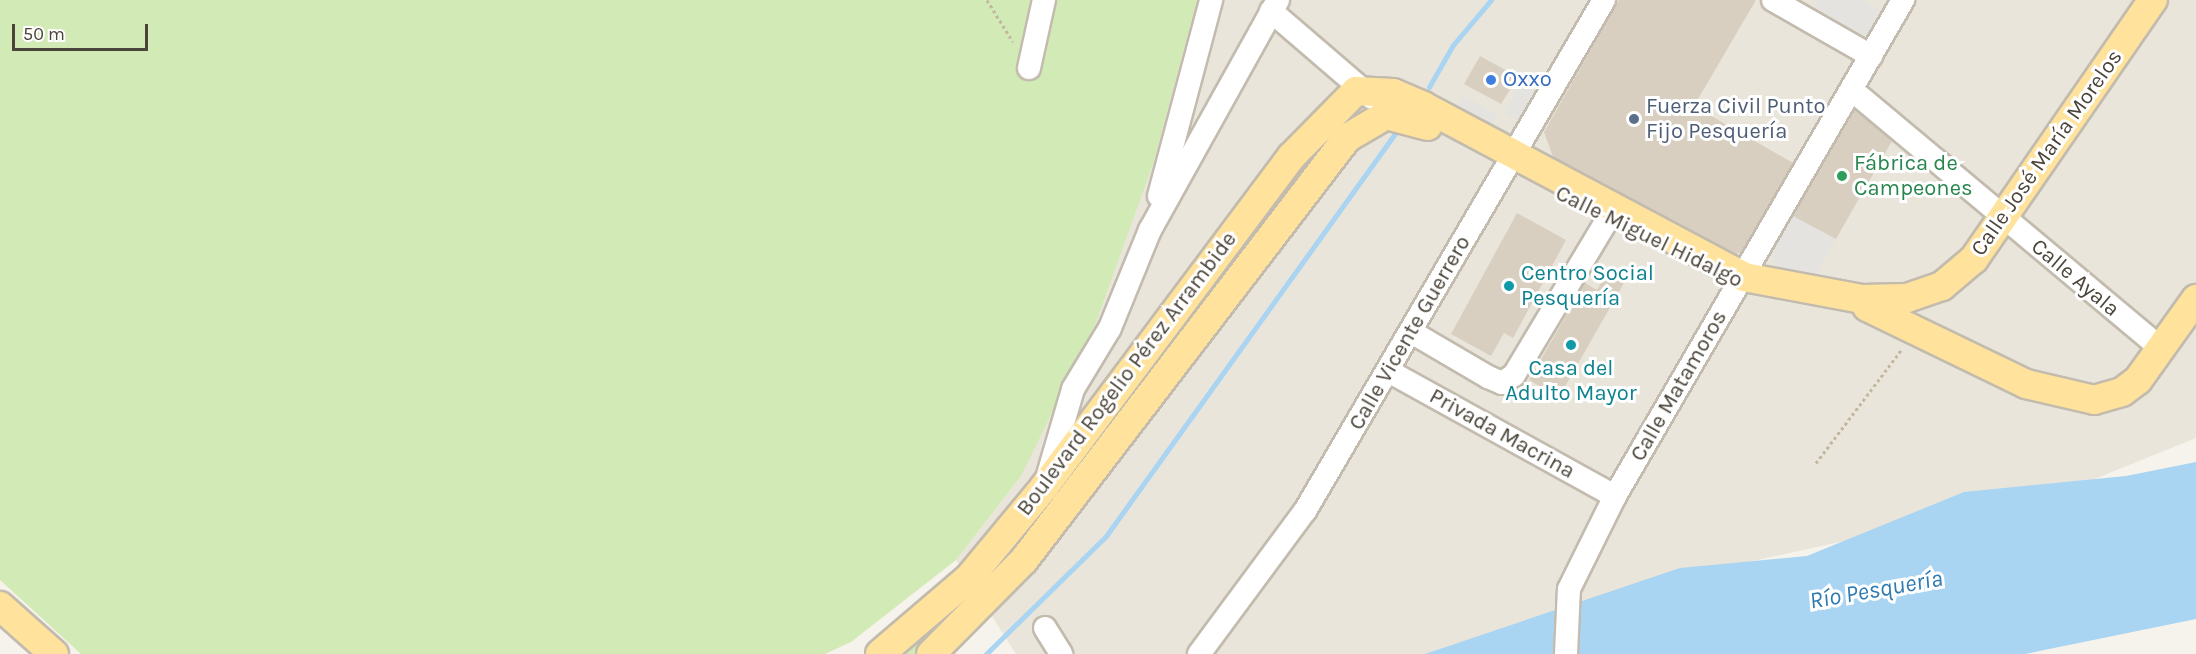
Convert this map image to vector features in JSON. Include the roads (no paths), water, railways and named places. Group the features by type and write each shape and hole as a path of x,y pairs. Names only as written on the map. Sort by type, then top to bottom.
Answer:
{"main road":[{"name":"Calle José María Morelos","path":"1366,90 1393,93 1423,106 1510,160 1742,280 1862,299 1918,297 1962,271 2004,219 2153,0"},
{"name":"Boulevard Rogelio Pérez Arrambide","path":"880,654 963,585 1045,486 1287,162 1338,104 1366,90"},
{"path":"1386,115 1414,119 1510,160"},
{"name":"Boulevard Rogelio Pérez Arrambide","path":"931,654 1001,585 1067,505 1328,159 1357,128 1386,115"},
{"name":"Calle Miguel Hidalgo","path":"1742,280 1871,308 1918,328 2026,384 2083,399 2122,392 2162,349 2196,298"},
{"path":"1045,486 1067,505"},
{"path":"0,606 54,654"}],"street":[{"path":"1029,68 1044,0"},
{"path":"1150,230 1211,0"},
{"name":"Calle Vicente Guerrero","path":"1199,654 1305,511 1413,333 1510,160 1604,0"},
{"path":"1773,0 1872,56"},
{"name":"Calle Matamoros","path":"1566,654 1569,589 1615,496 1903,0"},
{"path":"1045,486 1071,393 1110,328 1150,230 1275,5 1366,90 1386,115"},
{"name":"Calle Ayala","path":"1852,90 2162,349"},
{"path":"1413,333 1502,383 1514,375 1611,214"},
{"name":"Privada Macrina","path":"1390,372 1615,496"},
{"path":"1045,628 1061,654"}],"water":[{"name":"Río Pesquería","path":"2196,462 2196,619 2025,654 1425,654 1680,568 1807,556 1964,492 2126,476"}],"waterway":[{"path":"1429,87 1453,45 1491,0"},
{"path":"986,654 1106,536 1399,128"}],"place":[{"name":"Oxxo","path":"1491,80"},
{"name":"Fuerza Civil Punto Fijo Pesquería","path":"1634,119"},
{"name":"Fábrica de Campeones","path":"1842,176"},
{"name":"Centro Social Pesquería","path":"1509,286"},
{"name":"Casa del Adulto Mayor","path":"1571,345"}]}
